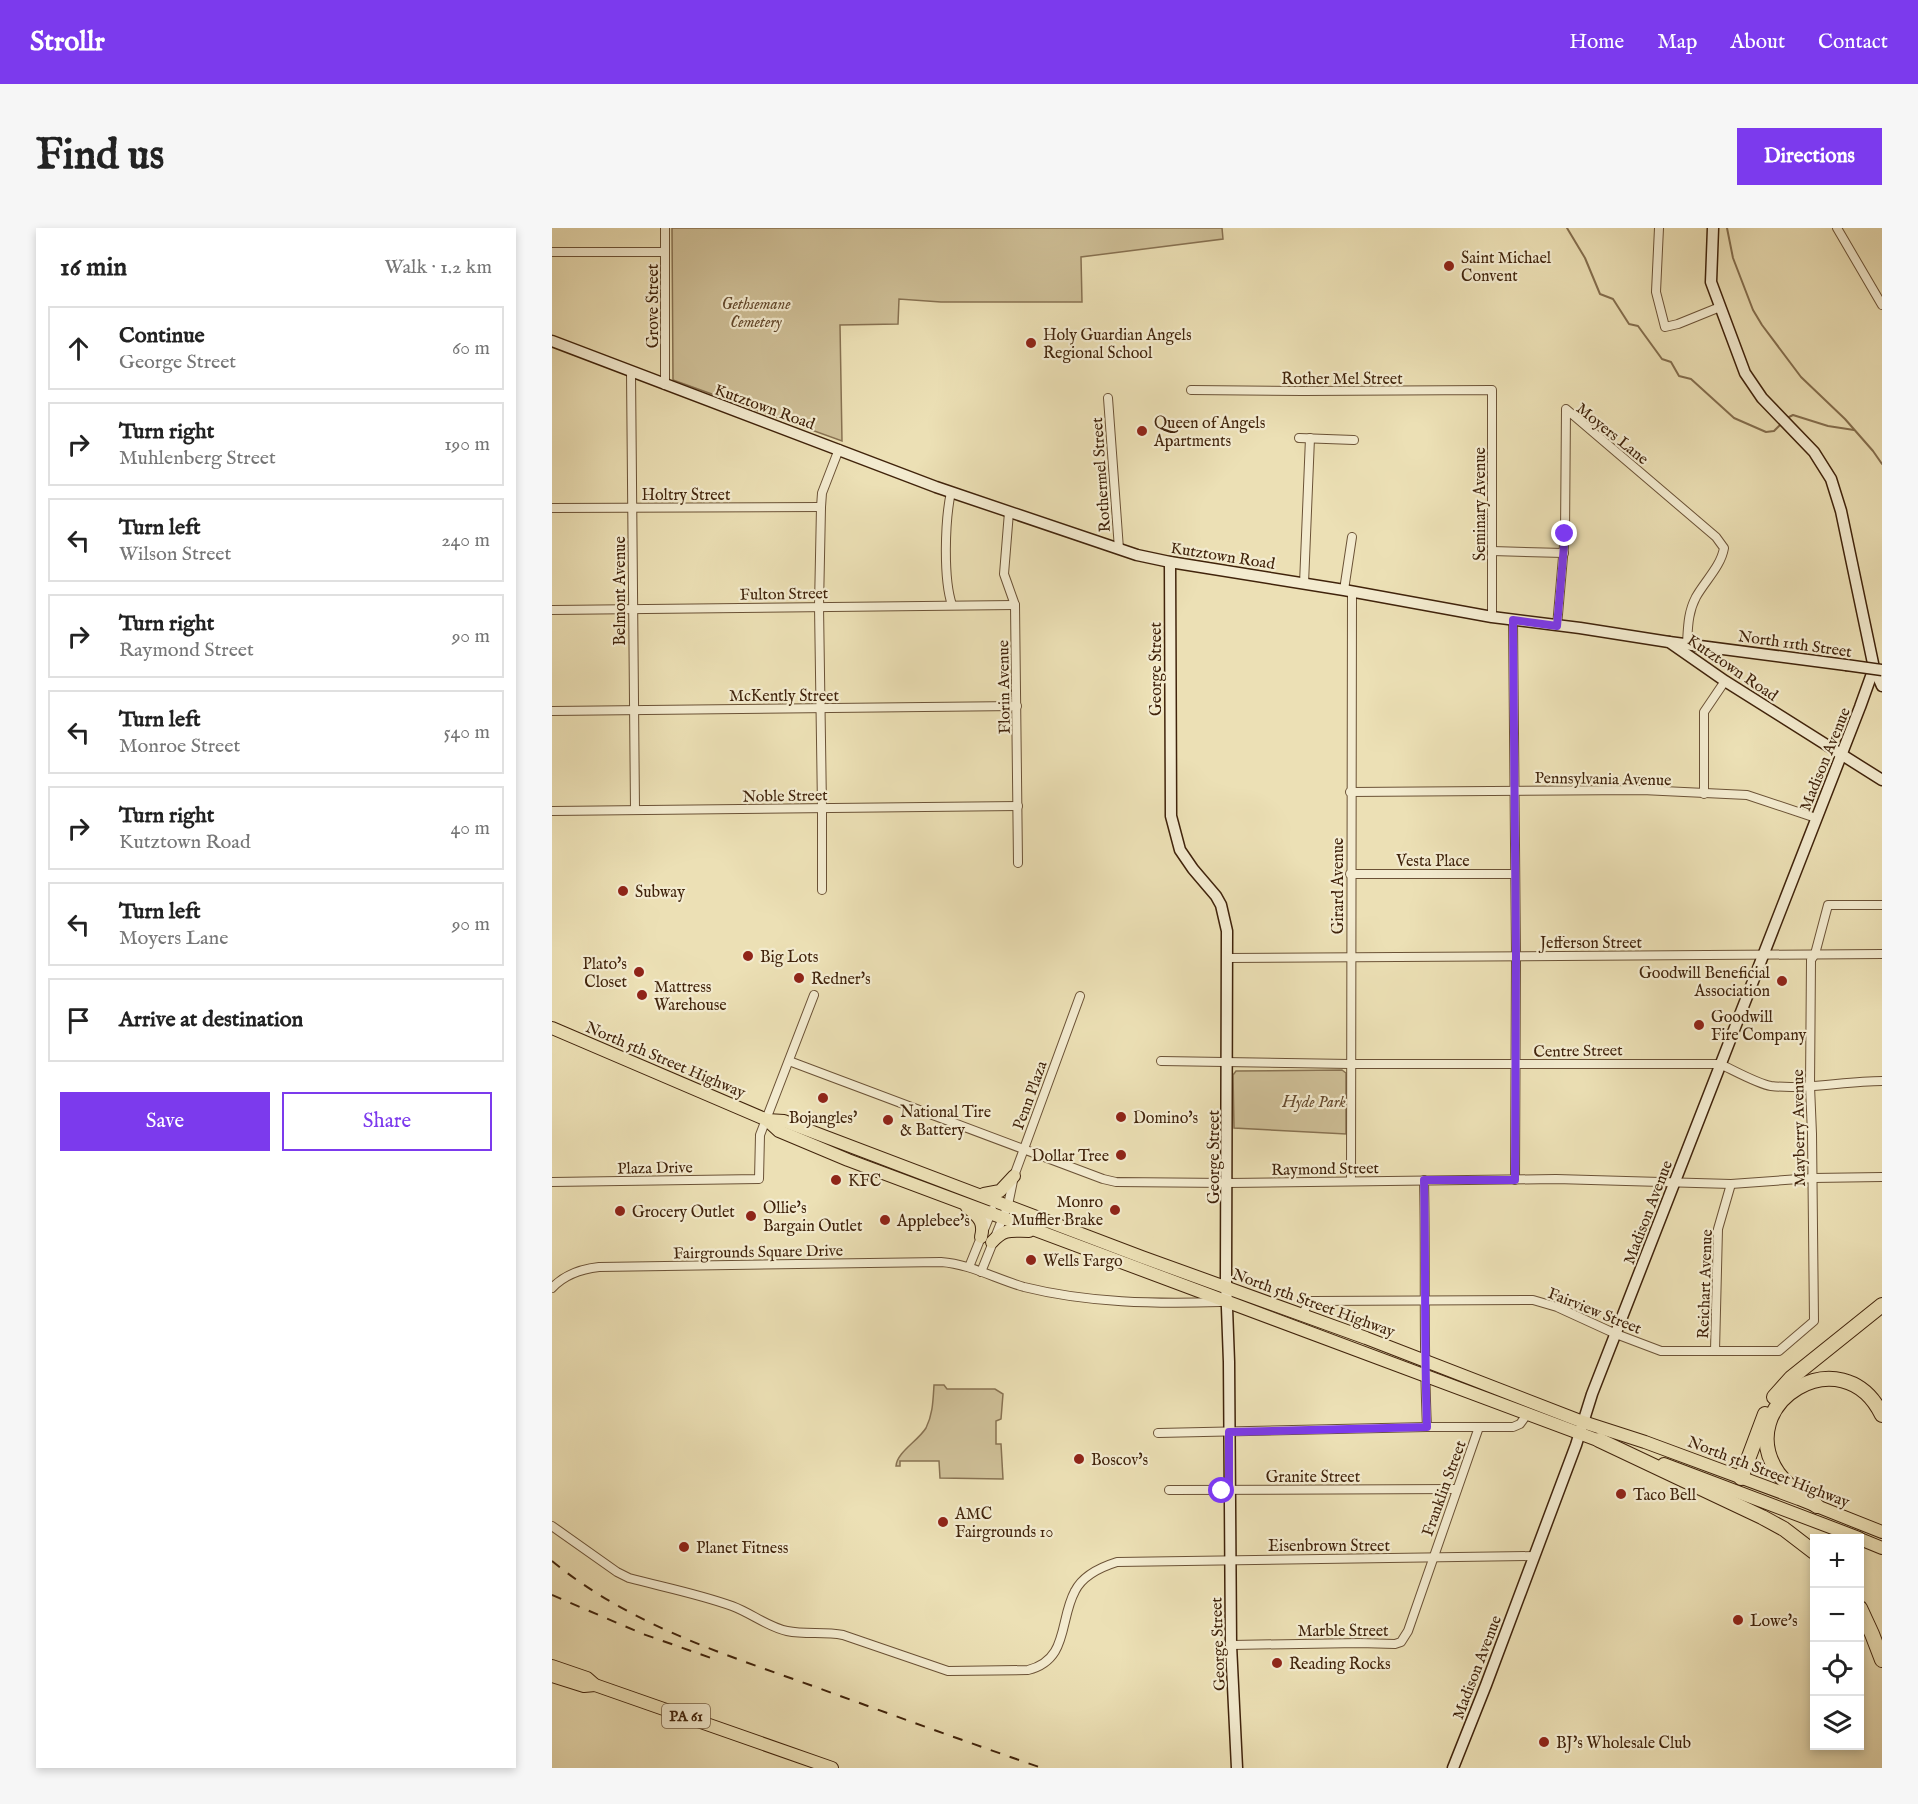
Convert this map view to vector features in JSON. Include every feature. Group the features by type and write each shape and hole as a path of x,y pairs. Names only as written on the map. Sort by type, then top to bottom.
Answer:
{"highway":[{"path":"1741,1478 1765,1414 1780,1389 1882,1305"},
{"path":"1817,1506 1785,1481 1772,1460 1768,1433 1772,1416 1780,1402 1792,1390 1807,1382 1818,1379 1835,1379 1861,1389 1873,1400 1882,1415"},
{"path":"1599,1440 1762,1517 1790,1533 1810,1548"},
{"path":"1864,1617 1882,1660"}],"main road":[{"name":"North 5th Street Highway","path":"552,1028 767,1120 779,1131 893,1177 1528,1413 1645,1442 1877,1530"},
{"name":"North 5th Street Highway","path":"767,1120 784,1121 1425,1361 1581,1427 1599,1440 1846,1534"},
{"path":"981,1195 1000,1191 1013,1182"},
{"path":"1013,1182 1014,1202 1030,1214"},
{"path":"962,1202 980,1220 987,1240 1010,1230 1038,1231"},
{"path":"1741,1478 1742,1493"},
{"name":"PA 61","path":"552,1666 587,1678 595,1685 832,1768"},
{"name":"PA 61","path":"552,1676 584,1686 595,1685"}],"street":[{"name":"Grove Street","path":"665,228 665,385"},
{"path":"1659,228 1656,292 1665,327 1720,307"},
{"path":"1713,228 1711,282 1745,373 1754,388 1814,452 1832,480 1882,686"},
{"path":"1837,228 1882,305"},
{"path":"552,252 665,252"},
{"name":"Kutztown Road","path":"552,341 951,492 1119,549 1170,562 1492,617 1669,642 1725,681 1882,780"},
{"name":"Belmont Avenue","path":"631,372 635,810"},
{"name":"Rother Mel Street","path":"1191,390 1303,392 1492,390"},
{"name":"Seminary Avenue","path":"1492,390 1492,617"},
{"name":"Rothermel Street","path":"1108,398 1119,549"},
{"name":"Moyers Lane","path":"1557,626 1564,553 1566,409 1716,537 1724,548 1720,560 1692,605 1687,644"},
{"path":"1299,438 1354,441"},
{"path":"1304,584 1310,438"},
{"path":"822,890 819,606 821,507 822,493 839,449"},
{"path":"951,492 947,530 948,587 952,605"},
{"name":"Holtry Street","path":"552,508 821,507"},
{"name":"Florin Avenue","path":"1008,512 1004,574 1016,605 1018,863"},
{"name":"Girard Avenue","path":"1351,1181 1348,591 1352,537"},
{"path":"1492,551 1564,553"},
{"name":"George Street","path":"1170,562 1171,816 1176,839 1185,859 1209,886 1221,905 1227,931 1229,1491 1231,1645 1237,1768"},
{"name":"Fulton Street","path":"552,610 1016,605"},
{"path":"1513,620 1515,1180"},
{"name":"North 11th Street","path":"1669,642 1878,669"},
{"name":"Madison Avenue","path":"1453,1768 1486,1685 1592,1394 1816,818 1878,669"},
{"path":"1704,794 1704,712 1725,681"},
{"name":"McKently Street","path":"552,711 1017,706"},
{"name":"Pennsylvania Avenue","path":"1350,792 1642,790 1747,795 1816,818"},
{"name":"Noble Street","path":"552,811 1018,806"},
{"name":"Vesta Place","path":"1350,874 1515,874"},
{"name":"Mayberry Avenue","path":"1814,1299 1810,1086 1811,960 1815,954 1828,905 1882,905"},
{"name":"Jefferson Street","path":"1227,958 1882,954"},
{"path":"767,1120 814,995"},
{"name":"Penn Plaza","path":"1002,1203 1013,1182 1080,996"},
{"name":"Raymond Street","path":"789,1061 1109,1180 1228,1183 1606,1179 1731,1184 1813,1178 1882,1177"},
{"name":"Centre Street","path":"1161,1061 1350,1064 1720,1064 1769,1086 1810,1086 1882,1081"},
{"name":"Plaza Drive","path":"552,1182 759,1179 760,1135 767,1120"},
{"path":"1424,1180 1427,1427"},
{"name":"Reichart Avenue","path":"1715,1351 1718,1229 1731,1184"},
{"path":"981,1272 987,1240 1002,1203"},
{"path":"969,1267 987,1240 1002,1203"},
{"name":"Fairgrounds Square Drive","path":"552,1288 576,1271 599,1267 941,1262 969,1267 1024,1287 1056,1293 1130,1303 1227,1302"},
{"name":"Fairview Street","path":"1302,1315 1312,1301 1533,1300 1661,1351 1779,1351 1814,1321 1814,1299"},
{"path":"1158,1433 1516,1426 1528,1413"},
{"name":"Franklin Street","path":"1432,1558 1479,1427"},
{"name":"Granite Street","path":"1169,1490 1457,1489"},
{"name":"Eisenbrown Street","path":"552,1527 629,1578 733,1606 782,1630 803,1634 828,1632 843,1635 935,1667 961,1672 1028,1670 1048,1662 1059,1645 1075,1591 1095,1571 1125,1561 1533,1556"},
{"name":"Marble Street","path":"1231,1645 1395,1644 1401,1642 1408,1631 1432,1558"}],"green space":[{"name":"Gethsemane Cemetery","path":"672,228 1222,228 1223,239 1081,257 1082,302 941,302 899,299 898,324 840,325 842,441 673,380"},
{"name":"Hyde Park","path":"1342,1070 1346,1073 1346,1134 1234,1128 1233,1075 1236,1071"},
{"path":"934,1385 944,1385 947,1389 995,1389 1003,1394 1001,1419 996,1421 996,1444 1001,1444 1003,1479 940,1478 939,1461 900,1461 900,1466 896,1466 900,1456 926,1428 933,1402"}],"waterway":[{"path":"1567,228 1585,258 1600,294 1613,299 1629,324 1638,326 1662,359 1671,362 1679,376 1691,379 1734,418 1766,432 1774,431 1782,423"},
{"path":"1727,228 1733,258 1753,310 1762,325 1801,377 1845,419 1882,464"},
{"path":"1787,418 1793,415 1828,426 1854,430"}],"railway":[{"path":"552,1561 611,1602 675,1634 742,1661 1042,1768"},
{"path":"552,1595 643,1634 714,1659"}],"place":[{"name":"Saint Michael Convent","path":"1449,266"},
{"name":"Holy Guardian Angels Regional School","path":"1031,343"},
{"name":"Queen of Angels Apartments","path":"1142,431"},
{"name":"Subway","path":"623,891"},
{"name":"Big Lots","path":"748,956"},
{"name":"Plato's Closet","path":"639,972"},
{"name":"Redner's","path":"799,978"},
{"name":"Goodwill Beneficial Association","path":"1782,981"},
{"name":"Mattress Warehouse","path":"642,995"},
{"name":"Goodwill Fire Company","path":"1699,1025"},
{"name":"Bojangles'","path":"823,1098"},
{"name":"Domino's","path":"1121,1117"},
{"name":"National Tire & Battery","path":"888,1120"},
{"name":"Dollar Tree","path":"1121,1155"},
{"name":"KFC","path":"836,1180"},
{"name":"Monro Muffler Brake","path":"1115,1210"},
{"name":"Grocery Outlet","path":"620,1211"},
{"name":"Ollie's Bargain Outlet","path":"751,1216"},
{"name":"Applebee's","path":"885,1220"},
{"name":"Wells Fargo","path":"1031,1260"},
{"name":"Boscov's","path":"1079,1459"},
{"name":"Taco Bell","path":"1621,1494"},
{"name":"AMC Fairgrounds 10","path":"943,1522"},
{"name":"Planet Fitness","path":"684,1547"},
{"name":"Lowe's","path":"1738,1620"},
{"name":"Reading Rocks","path":"1277,1663"},
{"name":"BJ's Wholesale Club","path":"1544,1742"}],"route":[{"path":"1222,1491 1229,1491 1229,1432 1427,1427 1424,1180 1515,1180 1513,620 1557,626 1565,534"}]}
